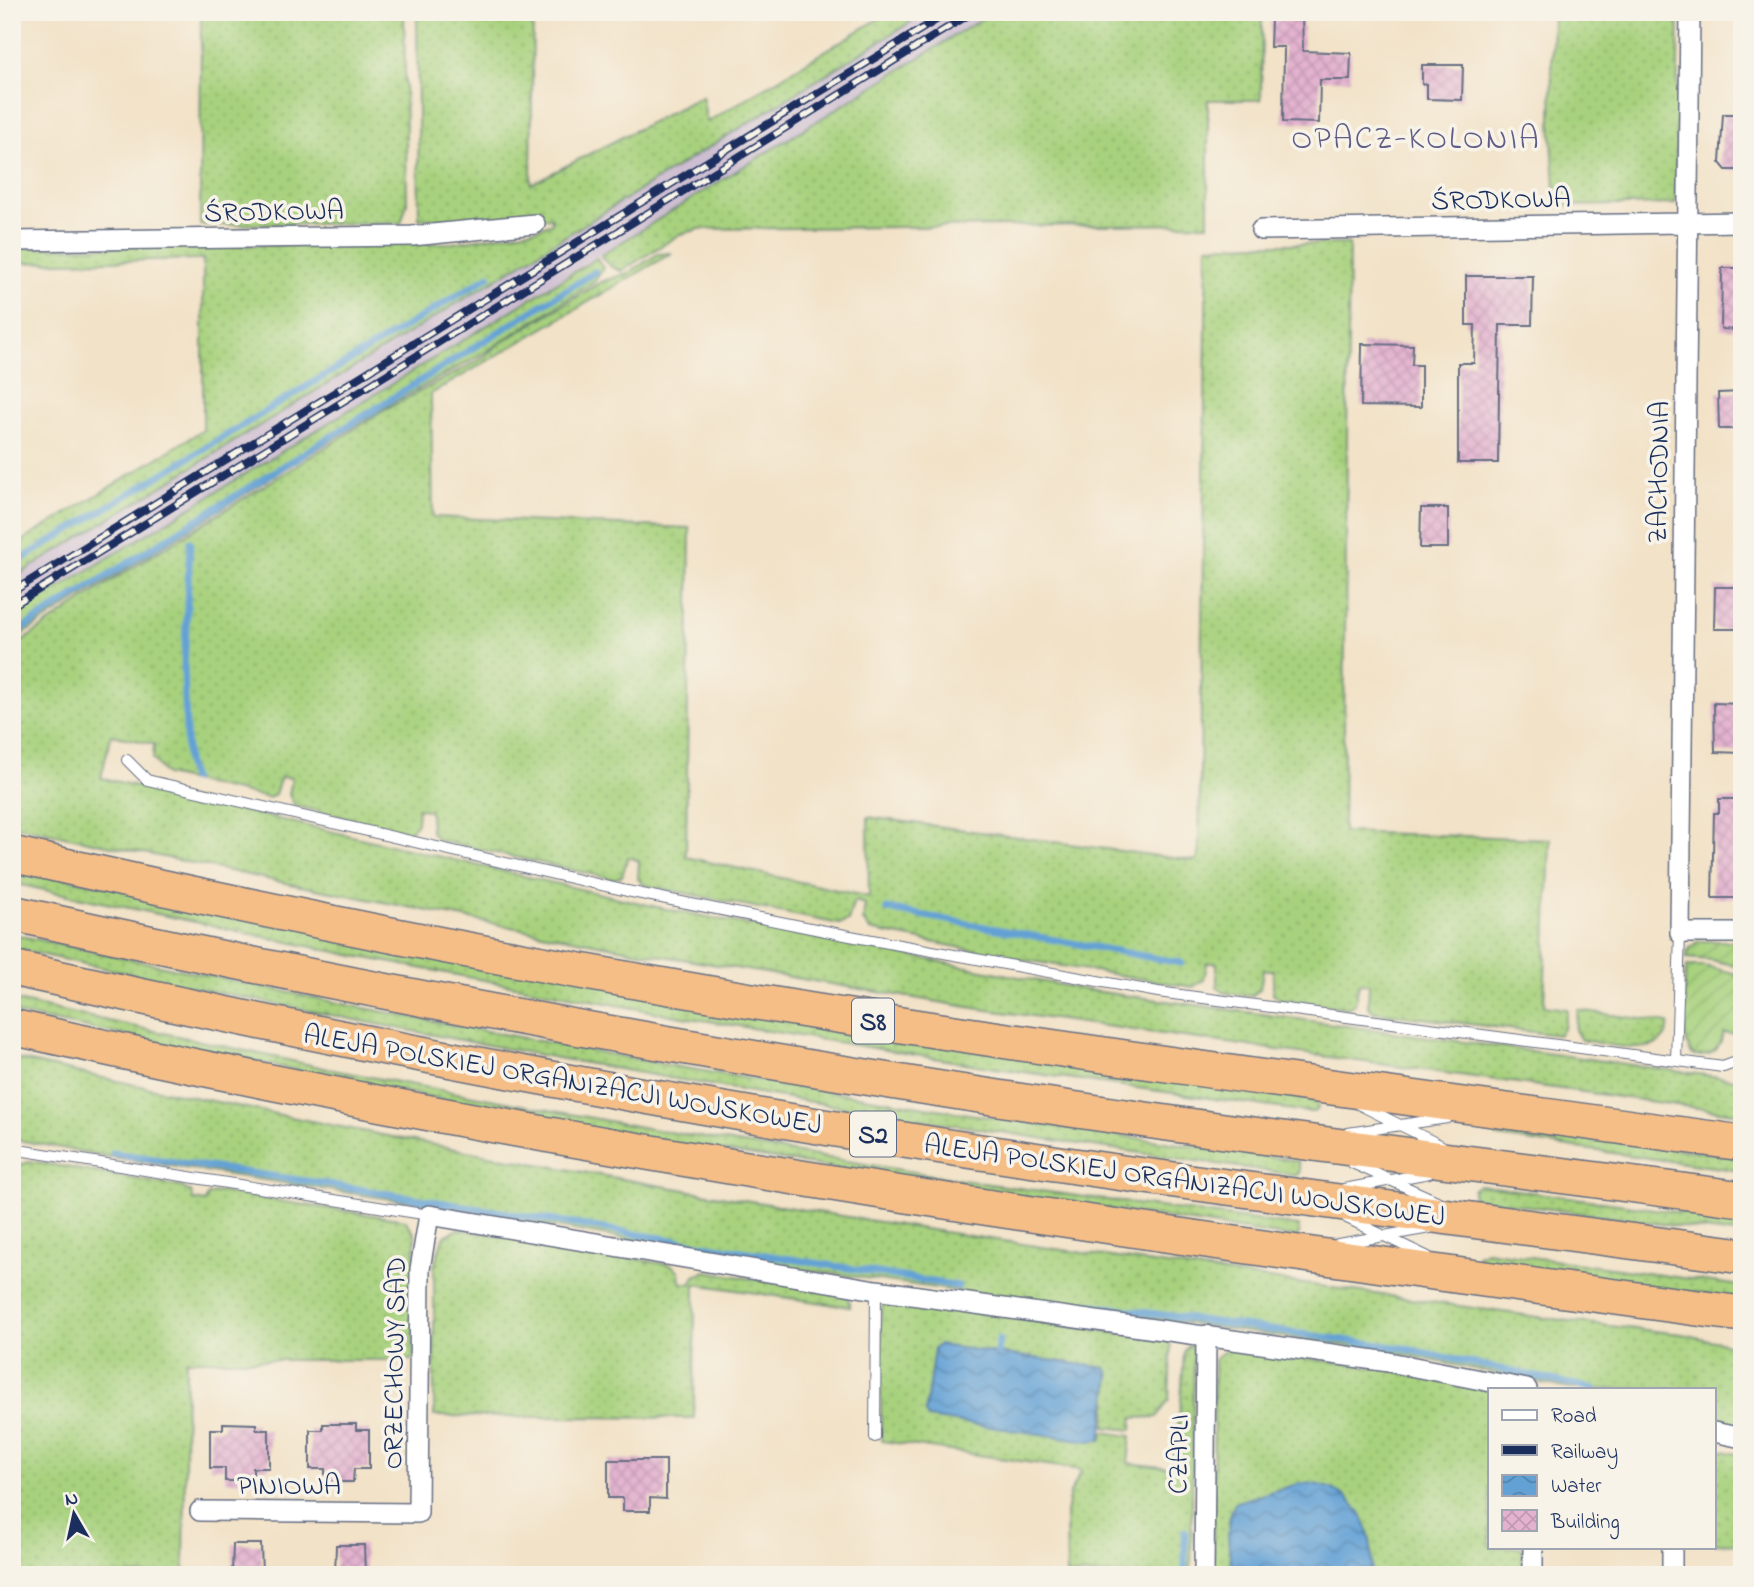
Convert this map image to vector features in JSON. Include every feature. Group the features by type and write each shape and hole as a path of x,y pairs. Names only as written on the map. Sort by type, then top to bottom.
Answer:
{"highway":[{"name":"S8","path":"12,854 274,912 864,1020 1742,1143"},
{"name":"ALEJA POLSKIEJ ORGANIZACJI WOJSKOWEJ","path":"12,913 269,968 549,1023 856,1075 1142,1119 1742,1199"},
{"name":"ALEJA POLSKIEJ ORGANIZACJI WOJSKOWEJ","path":"12,968 197,1009 549,1079 845,1130 1302,1197 1742,1255"},
{"path":"12,1027 242,1077 724,1168 1469,1277 1742,1314"}],"street":[{"name":"ZACHODNIA","path":"1680,933 1690,12"},
{"name":"ŚRODKOWA","path":"1261,230 1742,222"},
{"name":"ŚRODKOWA","path":"12,241 412,236 535,224"},
{"path":"1680,933 1742,933"},
{"path":"429,1216 876,1290 1389,1362 1522,1388"},
{"name":"ORZECHOWY SAD","path":"418,1513 420,1269 429,1216"},
{"name":"CZAPLI","path":"1204,1575 1206,1335"},
{"path":"1716,1432 1742,1438"},
{"name":"PINIOWA","path":"200,1511 418,1513"},
{"path":"1533,1548 1533,1575"},
{"path":"1672,1548 1672,1575"}],"lane":[{"path":"127,760 147,780 627,891 850,936 1158,992 1723,1067 1742,1060"},
{"path":"1676,1061 1680,933"},
{"path":"1320,1085 1476,1163"},
{"path":"1303,1140 1499,1110"},
{"path":"1303,1140 1479,1220"},
{"path":"12,1149 429,1216"},
{"path":"1302,1197 1476,1163"},
{"path":"1302,1197 1469,1277"},
{"path":"1296,1252 1479,1220"},
{"path":"875,1437 876,1290"}],"shaded area":[{"path":"927,12 993,12 12,617 12,579"}],"green space":[{"path":"201,12 404,12 407,204 401,223 200,225"},
{"path":"417,12 533,12 531,184 702,96 707,122 890,12 927,12 12,579 12,547 203,430 203,259 12,263 12,248 453,243 536,229 552,223 552,218 419,219"},
{"path":"993,12 1262,12 1261,100 1208,100 1208,224 699,229 679,235 621,271 610,266 601,255"},
{"path":"1553,12 1679,12 1675,204 1556,206 1551,121"},
{"path":"1349,244 1343,832 1550,839 1544,1006 1567,1009 1564,1028 1558,1035 1374,1012 1368,1006 1369,984 1359,983 1355,1004 1348,1008 1280,999 1273,993 1273,970 1263,970 1260,989 1252,996 1225,993 1217,987 1217,963 1207,963 1204,980 1193,987 1019,959 870,930 863,920 865,904 854,901 848,921 839,924 644,885 638,879 639,861 628,857 622,876 613,879 438,840 431,832 430,811 418,808 417,823 409,832 295,806 289,795 292,778 281,777 275,794 268,798 166,775 153,759 154,744 111,735 101,778 666,909 1086,990 1742,1080 1742,1114 980,1009 640,952 290,884 12,825 12,648 105,585 390,407 478,361 499,344 601,282 628,273 658,254 672,253 431,394 433,517 690,528 686,857 869,897 868,817 1195,861 1199,856 1207,246"},
{"path":"597,258 603,268 594,282 479,356 398,400 286,468 12,641 12,617"},
{"path":"12,869 1316,1101 1318,1109 1313,1112 1300,1111 989,1067 671,1015 355,956 12,883"},
{"path":"12,934 353,1006 679,1067 962,1113 1298,1161 1300,1171 1297,1175 974,1128 492,1046 172,983 12,948"},
{"path":"1698,941 1742,941 1742,967 1686,958 1689,949"},
{"path":"1686,966 1704,966 1742,975 1742,1035 1724,1033 1714,1052 1705,1056 1693,1055 1686,1038"},
{"path":"12,1000 338,1071 657,1130 975,1182 1299,1226 1298,1238 635,1138 12,1013"},
{"path":"1578,1010 1669,1023 1666,1036 1658,1043 1647,1047 1619,1047 1581,1040 1575,1030"},
{"path":"12,1058 325,1124 796,1209 1111,1257 1682,1334 1742,1347 1742,1428 1716,1422 1716,1388 1565,1388 1397,1353 801,1269 423,1204 111,1157 12,1139"},
{"path":"1498,1126 1742,1157 1742,1171 1497,1137"},
{"path":"31,1161 181,1187 191,1192 193,1200 205,1202 208,1195 219,1192 405,1220 415,1234 413,1360 186,1360 184,1575 12,1575 12,1168"},
{"path":"1479,1185 1742,1221 1742,1235 1477,1199 1473,1197 1473,1190"},
{"path":"458,1229 671,1265 679,1271 680,1282 691,1284 695,1276 706,1271 842,1294 848,1298 850,1307 695,1284 694,1418 434,1416 434,1267 443,1237"},
{"path":"1486,1251 1742,1286 1742,1299 1478,1263 1477,1255"},
{"path":"892,1301 1167,1340 1171,1346 1169,1400 1157,1417 1133,1418 1132,1430 1105,1427 1110,1375 1106,1368 938,1345 1101,1440 1104,1432 1131,1436 1128,1463 1171,1468 1181,1402 1184,1352 1189,1344 1194,1352 1191,1575 1067,1575 1066,1513 1070,1493 1082,1470 881,1441 881,1312 883,1305"},
{"path":"1228,1348 1379,1368 1488,1390 1488,1548 1523,1548 1522,1575 1213,1575 1214,1360"},
{"path":"1716,1449 1742,1455 1742,1544 1716,1543"}],"water":[{"path":"938,1345 1106,1368 1110,1375 1101,1440 1088,1441 928,1418 925,1413 934,1349"},
{"path":"1301,1483 1320,1485 1335,1491 1348,1499 1358,1510 1370,1539 1371,1575 1233,1575 1228,1527 1236,1502"}],"building":[{"path":"1285,12 1302,12 1303,51 1351,53 1350,80 1320,80 1319,123 1283,122 1284,47 1270,47 1271,20 1285,20"},
{"path":"1422,65 1463,65 1462,100 1427,99 1427,84 1422,84"},
{"path":"1723,114 1742,114 1742,170 1726,170 1720,163"},
{"path":"1722,268 1742,268 1742,330 1721,329"},
{"path":"1466,276 1533,276 1532,325 1500,325 1498,463 1458,463 1458,363 1474,363 1475,325 1466,325"},
{"path":"1362,344 1413,345 1412,365 1421,365 1421,407 1361,406"},
{"path":"1742,392 1742,429 1719,429 1718,393"},
{"path":"1421,508 1448,508 1448,548 1420,548"},
{"path":"1715,587 1742,587 1742,629 1714,629"},
{"path":"1714,703 1742,704 1742,753 1715,752"},
{"path":"1719,799 1742,799 1742,898 1712,898 1714,813 1719,813"},
{"path":"223,1423 256,1424 256,1430 269,1430 269,1468 253,1468 253,1481 225,1481 225,1468 210,1468 210,1429 223,1429"},
{"path":"323,1424 356,1424 356,1430 369,1430 369,1469 354,1469 353,1482 325,1482 325,1469 310,1469 310,1430 323,1430"},
{"path":"608,1460 666,1460 666,1499 650,1498 650,1511 623,1511 623,1498 608,1498"},
{"path":"233,1544 261,1544 262,1575 232,1575"},
{"path":"336,1545 364,1545 365,1575 335,1575"}],"waterway":[{"path":"12,635 595,272"},
{"path":"12,565 489,276"},
{"path":"190,542 184,667 187,762 192,779"},
{"path":"887,909 1181,963"},
{"path":"113,1153 327,1184 958,1286"},
{"path":"1091,1305 1402,1348 1589,1388"},
{"path":"998,1352 999,1340"},
{"path":"1185,1531 1185,1575"}],"railway":[{"path":"12,592 949,12"},
{"path":"12,606 973,12"}],"district":[{"name":"OPACZ-KOLONIA","path":"1416,137"}]}
